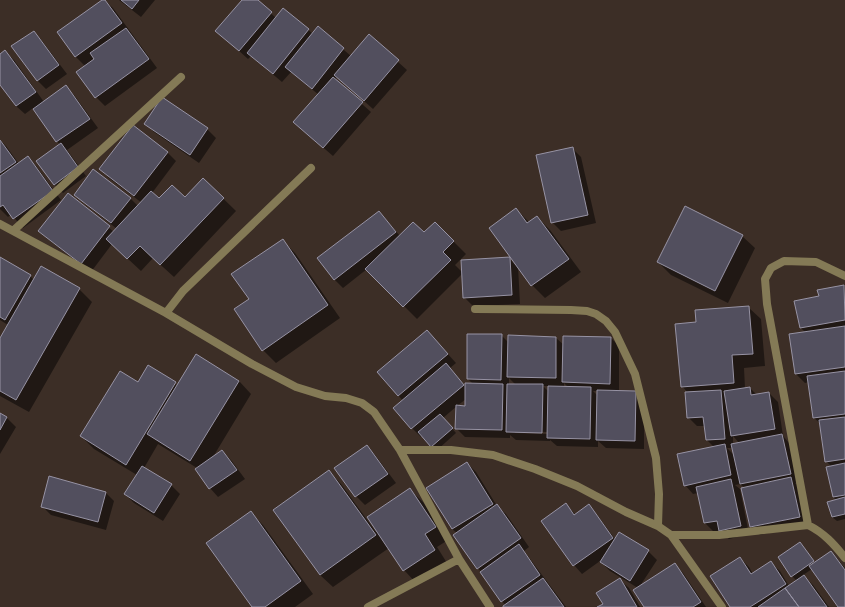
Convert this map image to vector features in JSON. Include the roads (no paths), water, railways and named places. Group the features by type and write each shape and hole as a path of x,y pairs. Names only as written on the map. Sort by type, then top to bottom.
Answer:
{"street":[{"path":"14,230 181,77"},
{"path":"166,313 183,291 311,168"},
{"path":"0,224 14,230 166,313 252,364 296,387 325,396 346,398 362,403 374,412 400,450 459,559 490,607"},
{"path":"808,525 767,304 765,279 771,268 784,261 816,262 845,276"},
{"path":"475,309 588,311 596,314 606,321 616,332 635,374 656,458 659,494 658,526"},
{"path":"400,450 451,450 493,455 535,468 578,486 626,512 658,526 671,535 722,607"},
{"path":"671,535 719,535 808,525 830,539 845,558"},
{"path":"368,607 459,559"}]}
